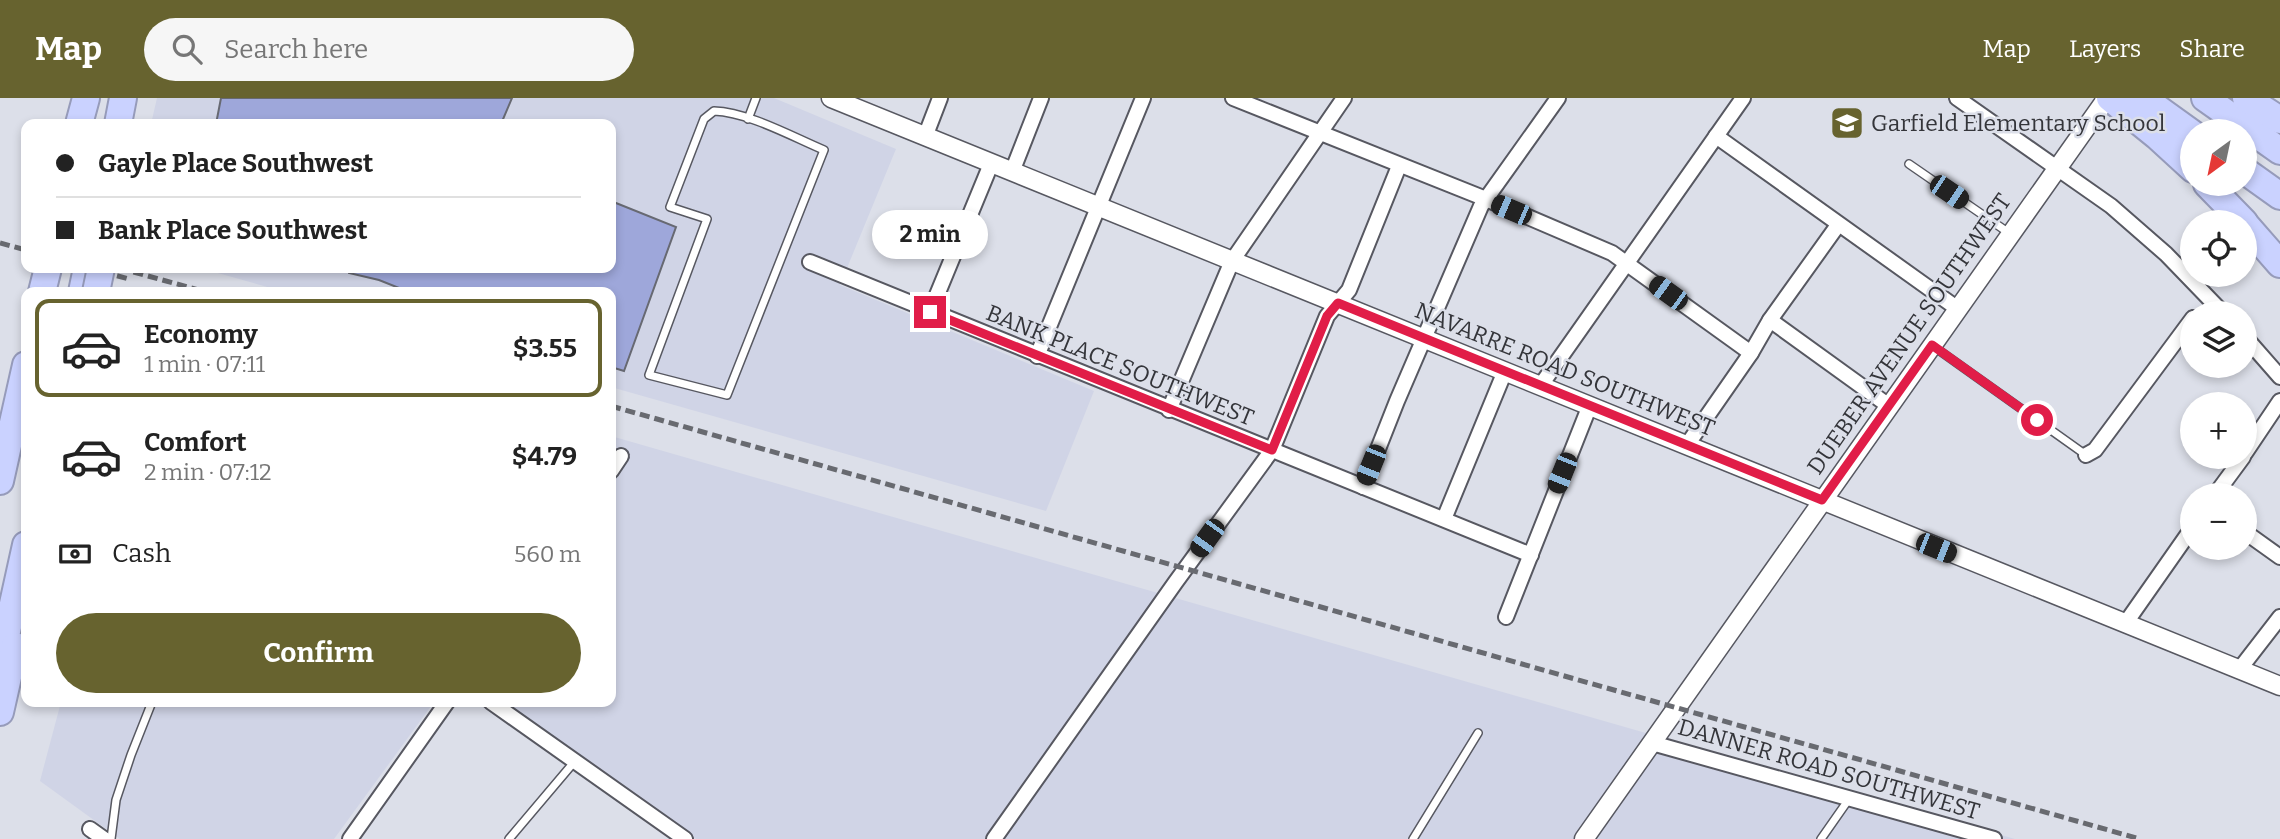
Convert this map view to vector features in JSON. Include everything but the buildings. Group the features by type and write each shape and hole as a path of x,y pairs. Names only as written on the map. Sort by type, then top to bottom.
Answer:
{"highway":[{"path":"80,119 86,98"},
{"path":"119,119 123,98"},
{"path":"133,119 138,98"},
{"path":"2108,98 2180,157"},
{"path":"2143,98 2180,125"},
{"path":"2205,98 2280,151"},
{"path":"2246,98 2280,120"},
{"path":"2258,180 2280,196"},
{"path":"2218,196 2232,210"},
{"path":"2257,238 2280,264"},
{"path":"0,481 21,387"},
{"path":"0,663 21,568"},
{"path":"0,712 21,620"}],"street":[{"path":"925,136 940,98"},
{"path":"1012,172 1041,98"},
{"path":"1037,356 1143,98"},
{"path":"1233,98 1486,199 1612,253 1751,353"},
{"path":"1169,410 1232,261 1344,98"},
{"path":"1363,487 1423,338 1486,199 1558,98"},
{"path":"1541,385 1743,98"},
{"path":"1957,98 2056,170 2111,206 2166,254 2212,301"},
{"name":"DUEBER AVENUE SOUTHWEST","path":"1584,839 2108,98"},
{"name":"NAVARRE ROAD SOUTHWEST","path":"835,99 2280,686"},
{"path":"1716,136 1958,309"},
{"path":"930,312 991,164"},
{"path":"995,839 1272,450 1327,316 1349,289 1399,166"},
{"path":"1687,445 1751,353 1770,320 1838,225"},
{"name":"BANK PLACE SOUTHWEST","path":"810,262 1531,555"},
{"path":"2205,301 2208,297"},
{"path":"1770,320 1889,406"},
{"path":"2086,455 2095,450 2180,336"},
{"path":"2257,350 2280,376"},
{"path":"1444,519 1505,371"},
{"path":"2257,436 2280,401"},
{"path":"1506,617 1590,405"},
{"path":"2257,541 2280,557"},
{"path":"2125,624 2180,546"},
{"path":"2239,670 2280,617"},
{"path":"350,839 443,707"},
{"path":"498,707 676,836"},
{"name":"DANNER ROAD SOUTHWEST","path":"1652,743 1973,836 1994,839"},
{"path":"90,829 104,839"}],"lane":[{"path":"748,118 755,98"},
{"path":"714,111 748,118 824,150 727,395 649,375 707,219 670,207 704,119 714,111"},
{"path":"1909,164 2010,234"},
{"path":"1932,345 2086,455"},
{"path":"111,839 116,800 150,707"},
{"path":"1413,839 1478,733"},
{"path":"509,839 575,761"},
{"path":"1821,839 1849,799"}],"shaded area":[{"path":"157,98 774,98 896,149 840,285 1094,391 1046,511 616,388 616,287 267,287 218,273 616,273 616,119 152,119"},
{"path":"616,437 2015,839 696,839 511,707 616,707"},
{"path":"60,707 430,707 334,839 120,839 40,781"}],"railway":[{"path":"0,243 21,249"},
{"path":"107,273 129,279"},
{"path":"137,273 188,287"},
{"path":"616,407 2140,839"}],"place":[{"name":"Garfield Elementary School","path":"1847,123"}],"route":[{"path":"930,312 1272,450 1327,316 1338,303 1822,500 1932,345 2037,420"}]}
